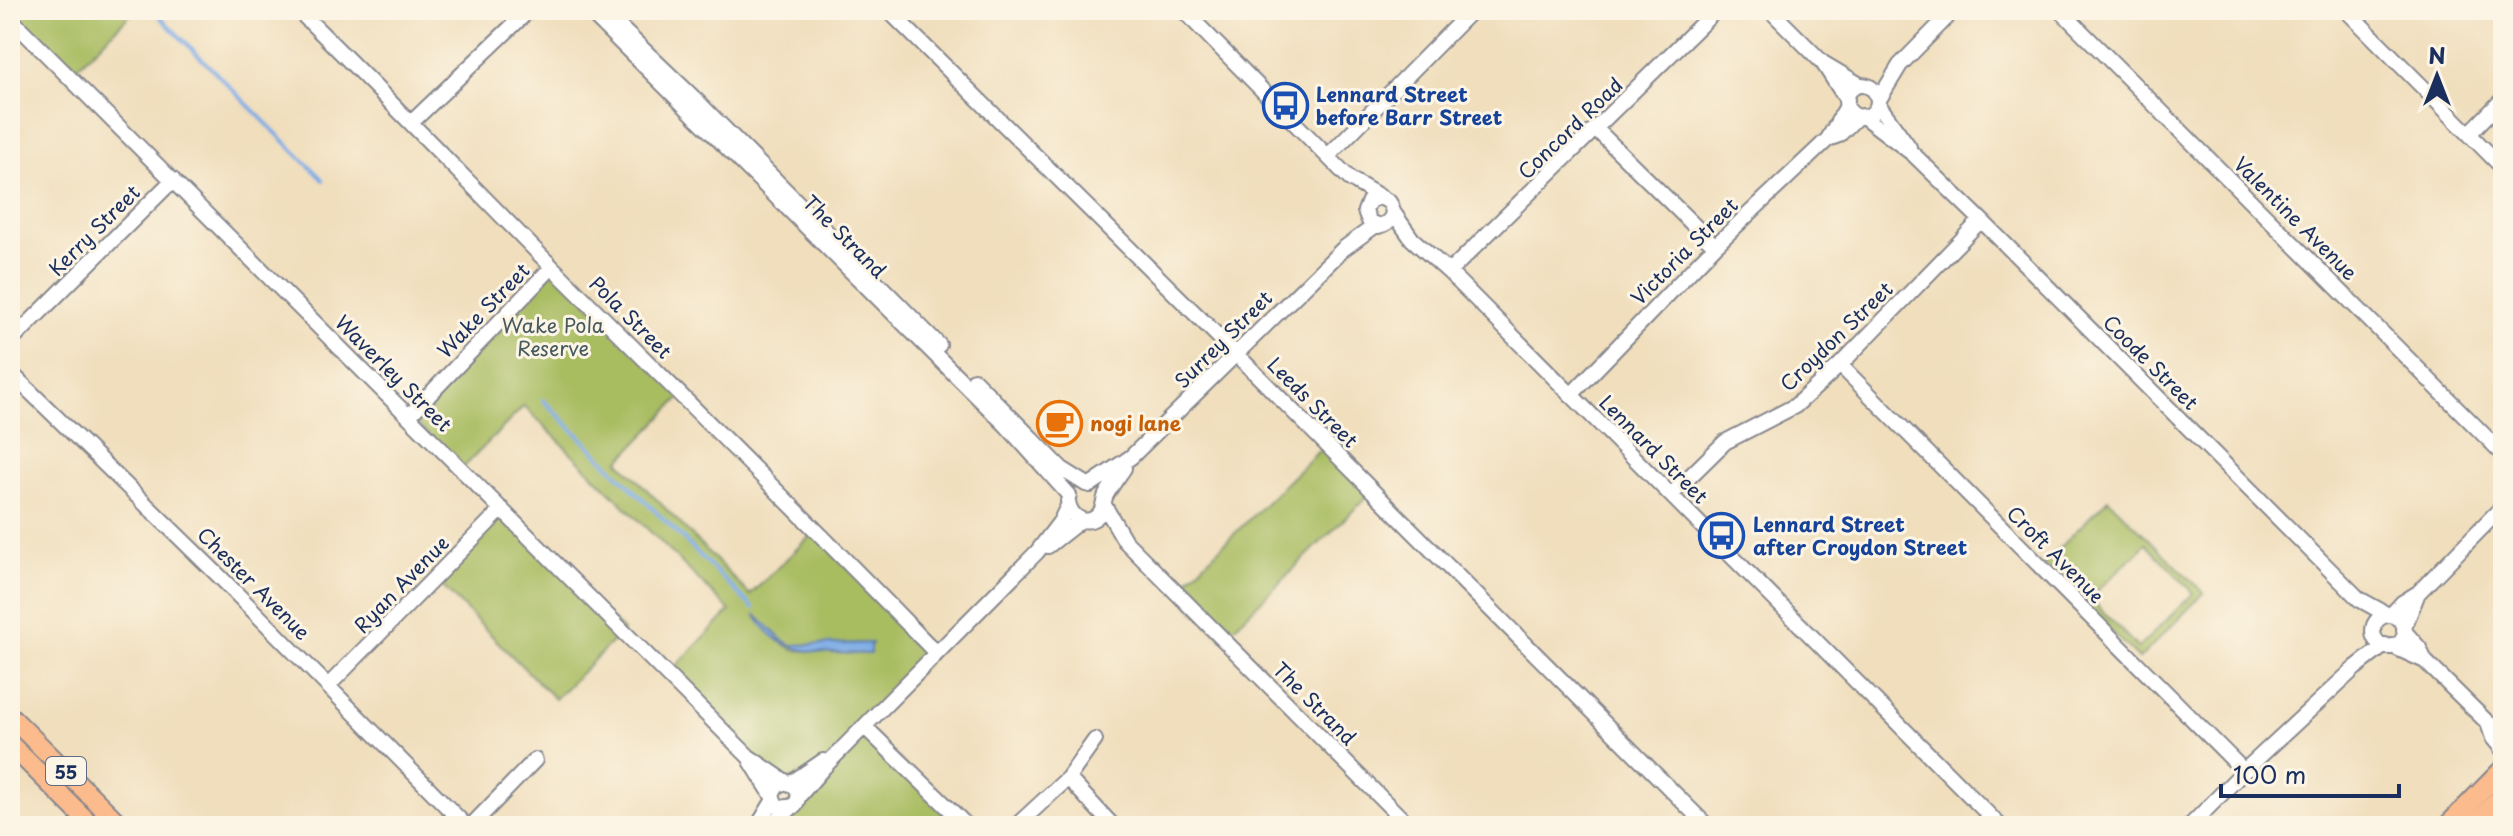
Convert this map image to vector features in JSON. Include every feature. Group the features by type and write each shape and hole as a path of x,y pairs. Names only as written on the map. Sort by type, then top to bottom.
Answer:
{"main road":[{"name":"55","path":"10,716 121,826"},
{"name":"55","path":"10,744 92,826"},
{"path":"2447,826 2503,769"},
{"path":"2472,826 2503,795"}],"street":[{"name":"Pola Street","path":"298,10 817,529 936,653"},
{"path":"412,122 529,10"},
{"name":"The Strand","path":"588,10 1006,425 1069,500"},
{"name":"The Strand","path":"602,10 686,90 1062,469 1088,484"},
{"name":"Leeds Street","path":"888,10 1707,826"},
{"path":"1328,156 1472,10"},
{"name":"Concord Road","path":"1449,272 1716,10"},
{"name":"Coode Street","path":"1770,10 1823,63 1854,109 1913,154 2359,599 2390,615"},
{"path":"1900,65 1849,92 1854,109 1873,112 1900,65 1954,10"},
{"name":"Valentine Avenue","path":"2060,10 2503,454"},
{"path":"2346,10 2503,168"},
{"name":"Lennard Street","path":"1188,12 1350,179 1389,202 1412,239 1449,272 2000,826"},
{"name":"Waverley Street","path":"10,18 749,757 792,793"},
{"name":"Coode Street","path":"1823,63 1865,86"},
{"path":"1865,86 1875,92 1878,102"},
{"path":"2469,134 2503,99"},
{"name":"Coode Street","path":"1878,102 1913,154"},
{"name":"Victoria Street","path":"1571,395 1715,246 1828,139 1839,135 1854,109"},
{"path":"1597,130 1715,246"},
{"name":"Lennard Street","path":"1350,179 1369,221 1412,239"},
{"name":"Kerry Street","path":"10,342 173,180"},
{"path":"1365,210 1369,201 1379,197"},
{"name":"Surrey Street","path":"1343,249 1365,210"},
{"path":"1380,225 1389,222 1393,212"},
{"name":"Croydon Street","path":"1671,495 1725,442 1795,406 1840,365 1981,220"},
{"name":"Surrey Street","path":"1088,484 1131,457 1343,249 1380,225"},
{"name":"Wake Street","path":"409,416 552,267"},
{"name":"Croft Avenue","path":"1840,365 2244,771"},
{"name":"Chester Avenue","path":"10,372 469,826"},
{"name":"Surrey Street","path":"1104,502 1131,457"},
{"path":"772,798 780,808 792,793 865,727 1037,552 1060,522 1076,487 1088,484 1098,489 1104,502 1099,515 1085,520 1037,552"},
{"path":"1069,500 1072,515 1085,520"},
{"name":"The Strand","path":"1104,502 1125,541 1409,826"},
{"path":"2355,668 2379,618 2390,615 2418,593 2503,506"},
{"name":"Ryan Avenue","path":"328,686 502,509"},
{"name":"The Strand","path":"1085,520 1125,541"},
{"path":"2190,826 2355,668 2401,640 2418,593"},
{"name":"Coode Street","path":"2359,599 2373,631"},
{"path":"2390,615 2400,620 2425,661 2488,723 2503,731"},
{"path":"2373,631 2378,642 2425,661"},
{"path":"2488,723 2493,738 2503,750"},
{"path":"865,727 967,826"},
{"path":"1016,826 1068,778 1095,740"},
{"name":"Waverley Street","path":"749,757 772,798"},
{"path":"469,826 535,760"},
{"path":"1068,778 1113,826"},
{"path":"758,826 776,786 792,793"},
{"path":"771,826 792,793"}],"green space":[{"path":"10,10 135,10 68,76 10,18"},
{"name":"Wake Pola Reserve","path":"552,267 682,396 619,461 750,595 817,529 936,653 866,727 967,826 795,826 776,805 785,809 798,791 776,786 668,674 730,611 524,406 462,469 409,416","holes":["755,615 781,639 795,647 870,645 870,654 794,650 779,641"]},
{"path":"1326,444 1373,491 1222,639 1176,591"},
{"path":"2108,499 2204,593 2139,659 2043,564","holes":["2146,544 2194,593 2138,648 2090,598"]},
{"path":"502,509 623,631 555,699 434,578"}],"water":[{"path":"755,614 791,645 872,643 870,654 820,652 790,646 765,629"}],"waterway":[{"path":"159,16 323,180"},
{"path":"543,400 753,608"}],"place":[{"name":"Lennard Street before Barr Street","path":"1285,106"},
{"name":"nogi lane","path":"1059,423"},
{"name":"Lennard Street after Croydon Street","path":"1722,536"}]}
